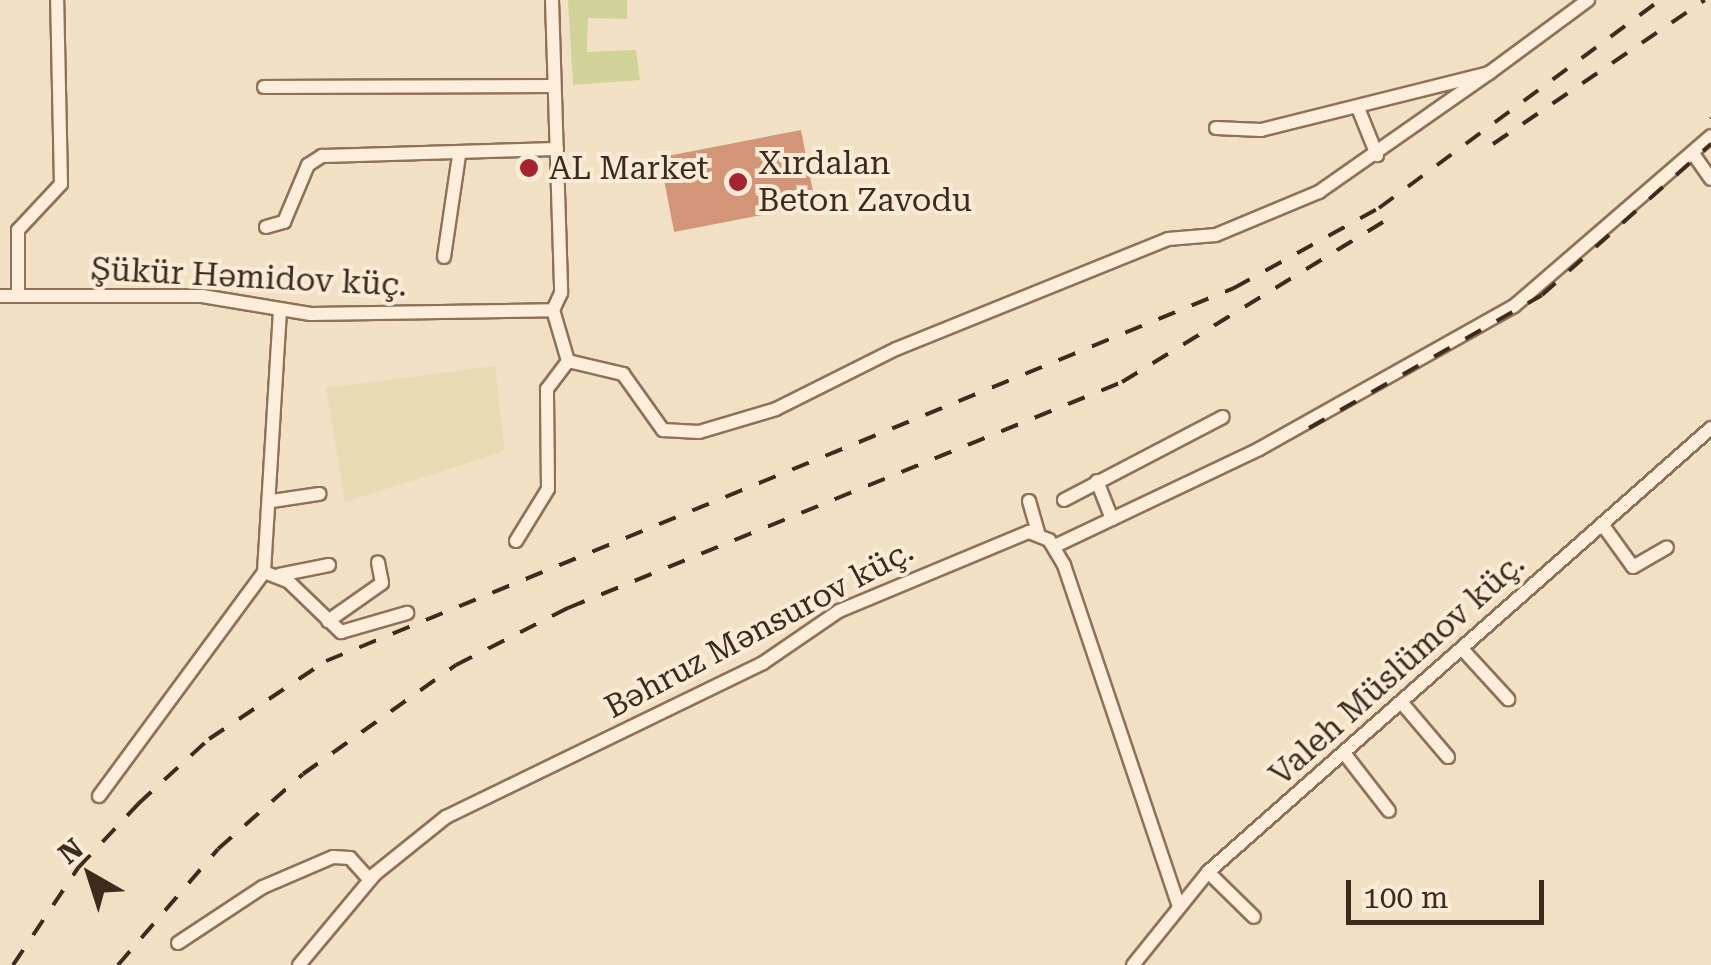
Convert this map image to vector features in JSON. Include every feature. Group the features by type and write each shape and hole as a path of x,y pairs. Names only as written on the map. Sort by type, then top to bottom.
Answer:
{"street":[{"path":"18,296 18,230 61,184 57,0"},
{"path":"552,0 561,293 553,310 568,362"},
{"path":"568,362 624,374 663,430 699,432 762,414 896,349 1168,240 1216,236 1319,192 1378,155 1588,0"},
{"path":"1216,128 1261,130 1489,73"},
{"path":"264,86 554,86"},
{"path":"1358,108 1378,155"},
{"path":"1055,546 1259,449 1514,306 1694,155 1711,136"},
{"path":"266,227 284,222 308,164 322,156 459,156 557,149"},
{"path":"1694,155 1711,179"},
{"path":"444,257 459,156"},
{"name":"Şükür Həmidov küç.","path":"0,296 202,296 280,312 553,310"},
{"path":"99,796 264,572 272,500 280,312"},
{"path":"516,541 548,489 547,389 568,362"},
{"path":"1064,500 1223,417"},
{"name":"Valeh Müslümov küç.","path":"1133,965 1178,903 1208,872 1711,428"},
{"path":"1096,482 1112,519"},
{"path":"272,500 319,494"},
{"path":"1029,501 1038,533 1055,546 1178,903"},
{"path":"1602,524 1633,567 1668,547"},
{"name":"Bəhruz Mənsurov küç.","path":"299,965 370,879 446,817 763,663 839,611 1018,533 1038,533"},
{"path":"328,621 382,582 378,562"},
{"path":"264,572 279,575 329,566"},
{"path":"279,575 328,621 352,633 407,613"},
{"path":"1462,650 1508,698"},
{"path":"1402,704 1448,758"},
{"path":"1344,754 1389,811"},
{"path":"178,942 263,887 333,857 350,858 370,879"},
{"path":"1208,872 1254,917"}],"shaded area":[{"path":"495,366 505,451 345,502 326,388"}],"green space":[{"path":"568,0 627,0 627,19 588,18 587,52 636,50 640,80 573,85"}],"building":[{"name":"Xırdalan Beton Zavodu","path":"801,130 816,205 674,232 660,157"}],"railway":[{"path":"13,965 78,868 138,804 209,739 326,661 1234,288 1379,208 1660,0"},
{"path":"1493,144 1705,0"},
{"path":"1309,428 1542,295 1711,144"},
{"path":"118,965 218,849 303,774 456,665 568,608 1122,382 1396,214"}],"place":[{"name":"AL Market","path":"529,168"},
{"name":"Xırdalan Beton Zavodu","path":"738,182"}]}
